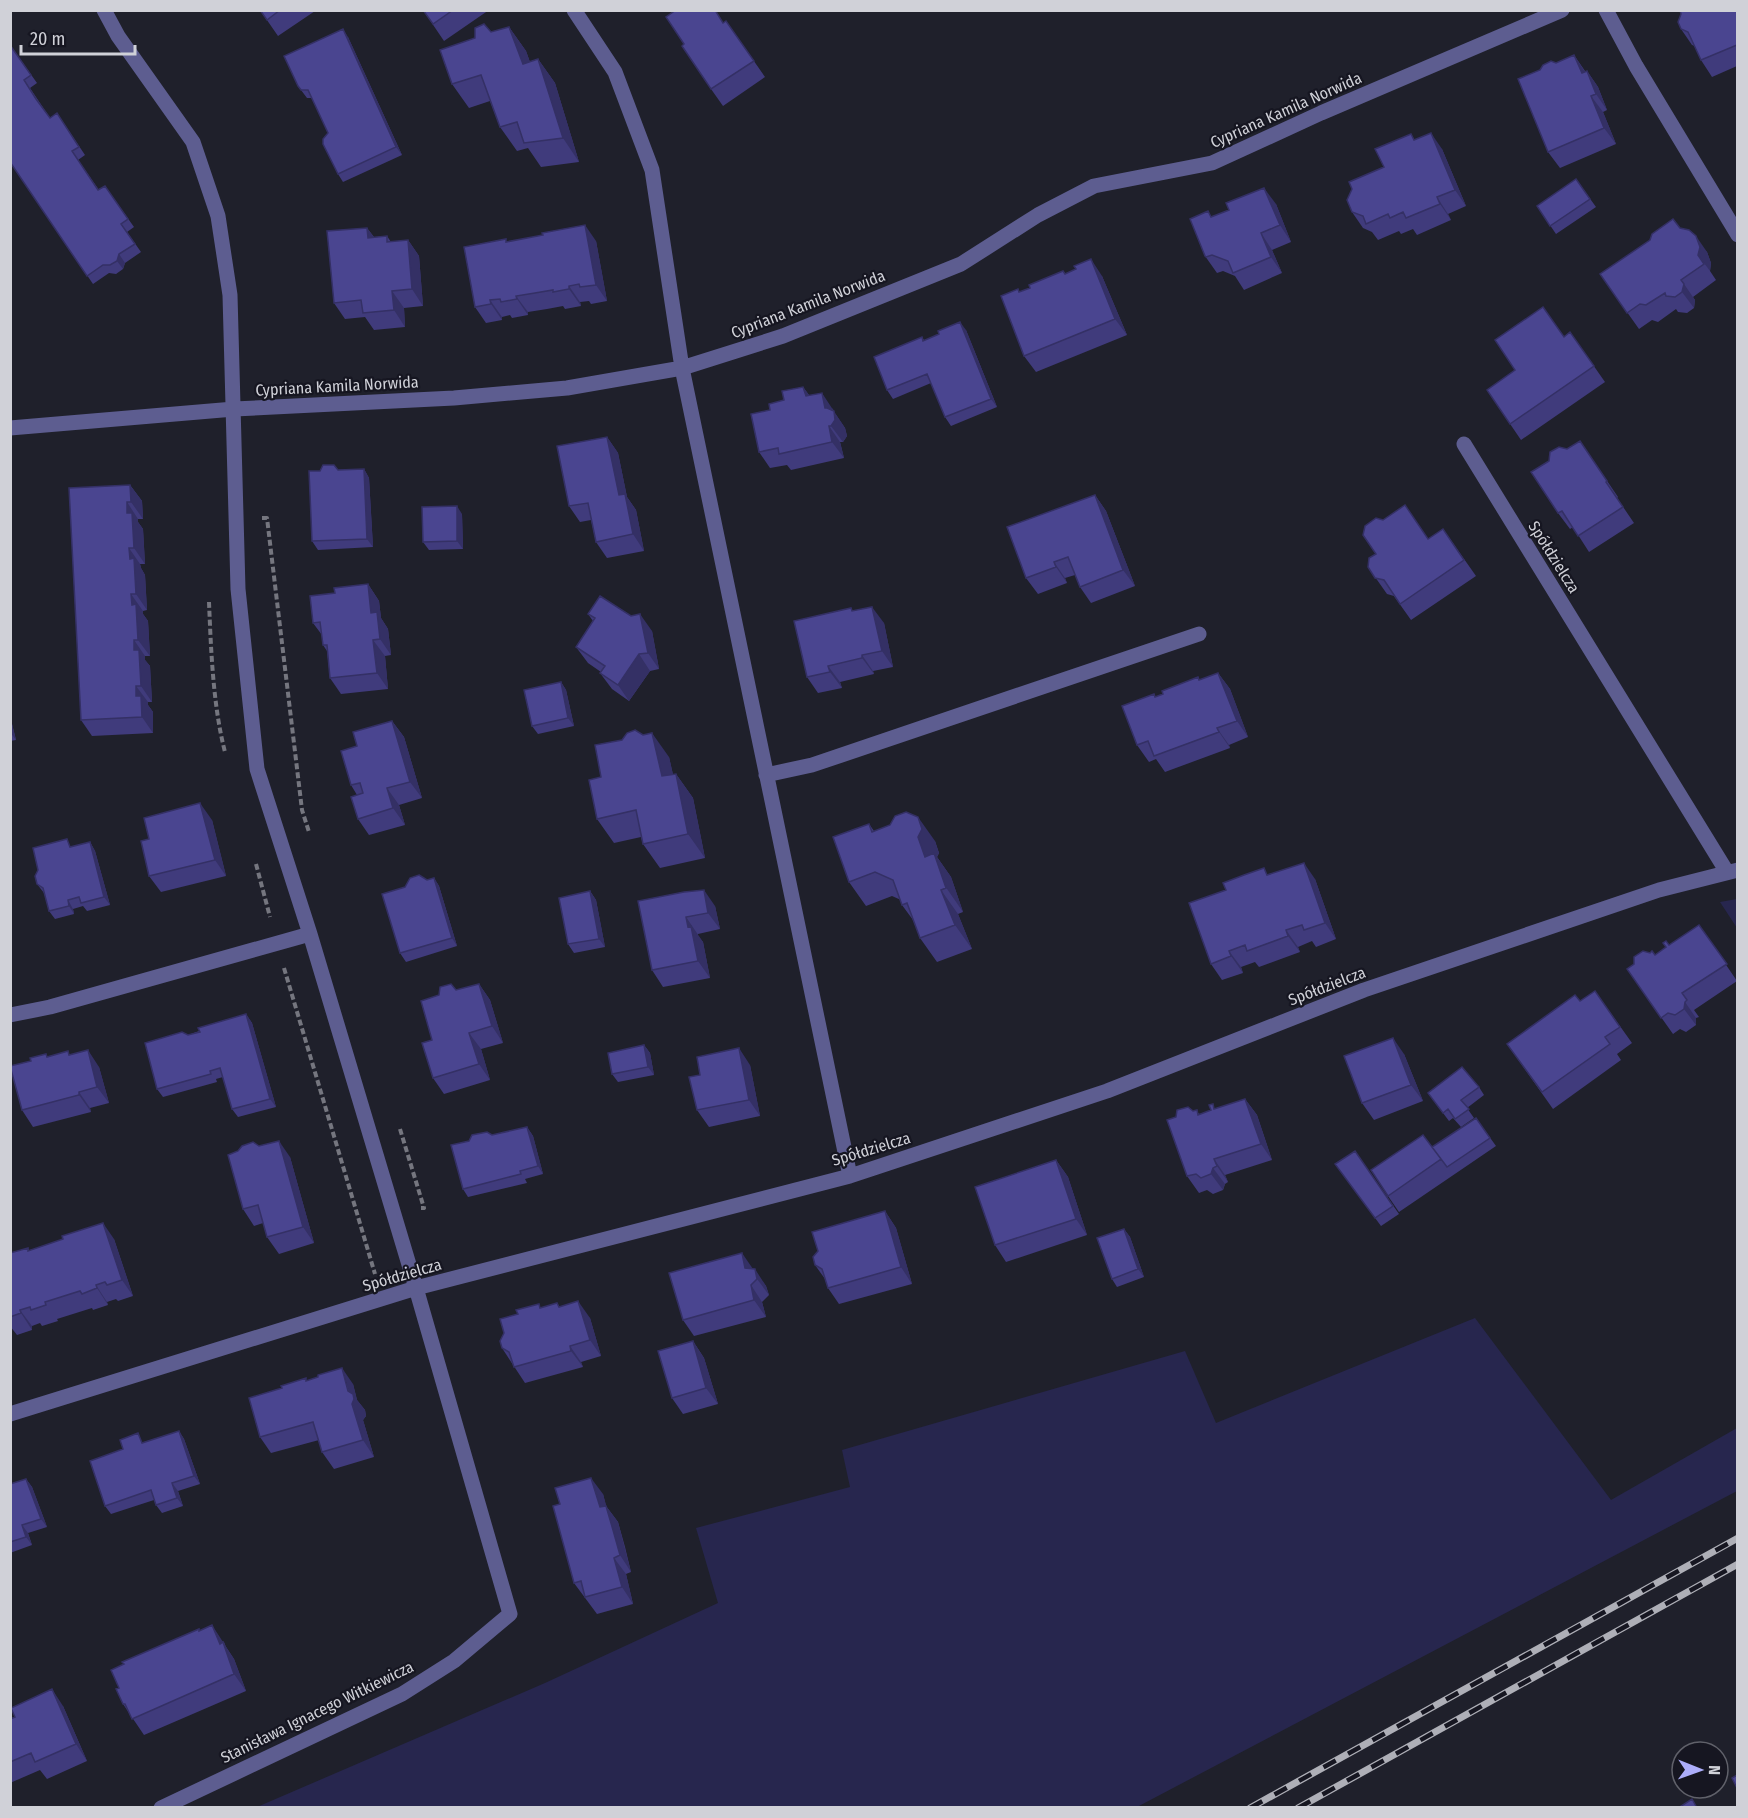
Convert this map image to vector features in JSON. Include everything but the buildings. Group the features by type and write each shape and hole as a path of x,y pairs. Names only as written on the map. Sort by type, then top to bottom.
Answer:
{"street":[{"path":"104,10 118,36 193,142 218,216 230,296 238,589 257,769 310,934 416,1288"},
{"path":"574,10 615,72 652,170 682,368 850,1176"},
{"name":"Cypriana Kamila Norwida","path":"10,428 234,409 454,398 567,388 682,368 783,336 961,264 1038,215 1094,186 1212,163 1321,113 1562,10"},
{"path":"1606,10 1636,66 1737,236"},
{"name":"Spółdzielcza","path":"10,1414 416,1288 850,1176 1107,1091 1364,990 1659,890 1732,871 1464,444"},
{"path":"766,775 812,765 1199,634"},
{"path":"10,1015 50,1007 310,934"},
{"name":"Stanisława Ignacego Witkiewicza","path":"161,1808 402,1694 454,1661 510,1614 416,1288"}],"path":[{"path":"236,518 267,518 302,810 309,832"},
{"path":"360,1226 424,1208 397,1119"}],"shaded area":[{"path":"1738,899 1737,928 1720,902"},
{"path":"1475,1318 1611,1500 1737,1428 1737,1491 1137,1807 257,1807 545,1683 718,1603 696,1528 850,1487 842,1450 1185,1351 1216,1423"}],"railway":[{"path":"1250,1808 1738,1538"},
{"path":"1298,1808 1738,1564"}]}
